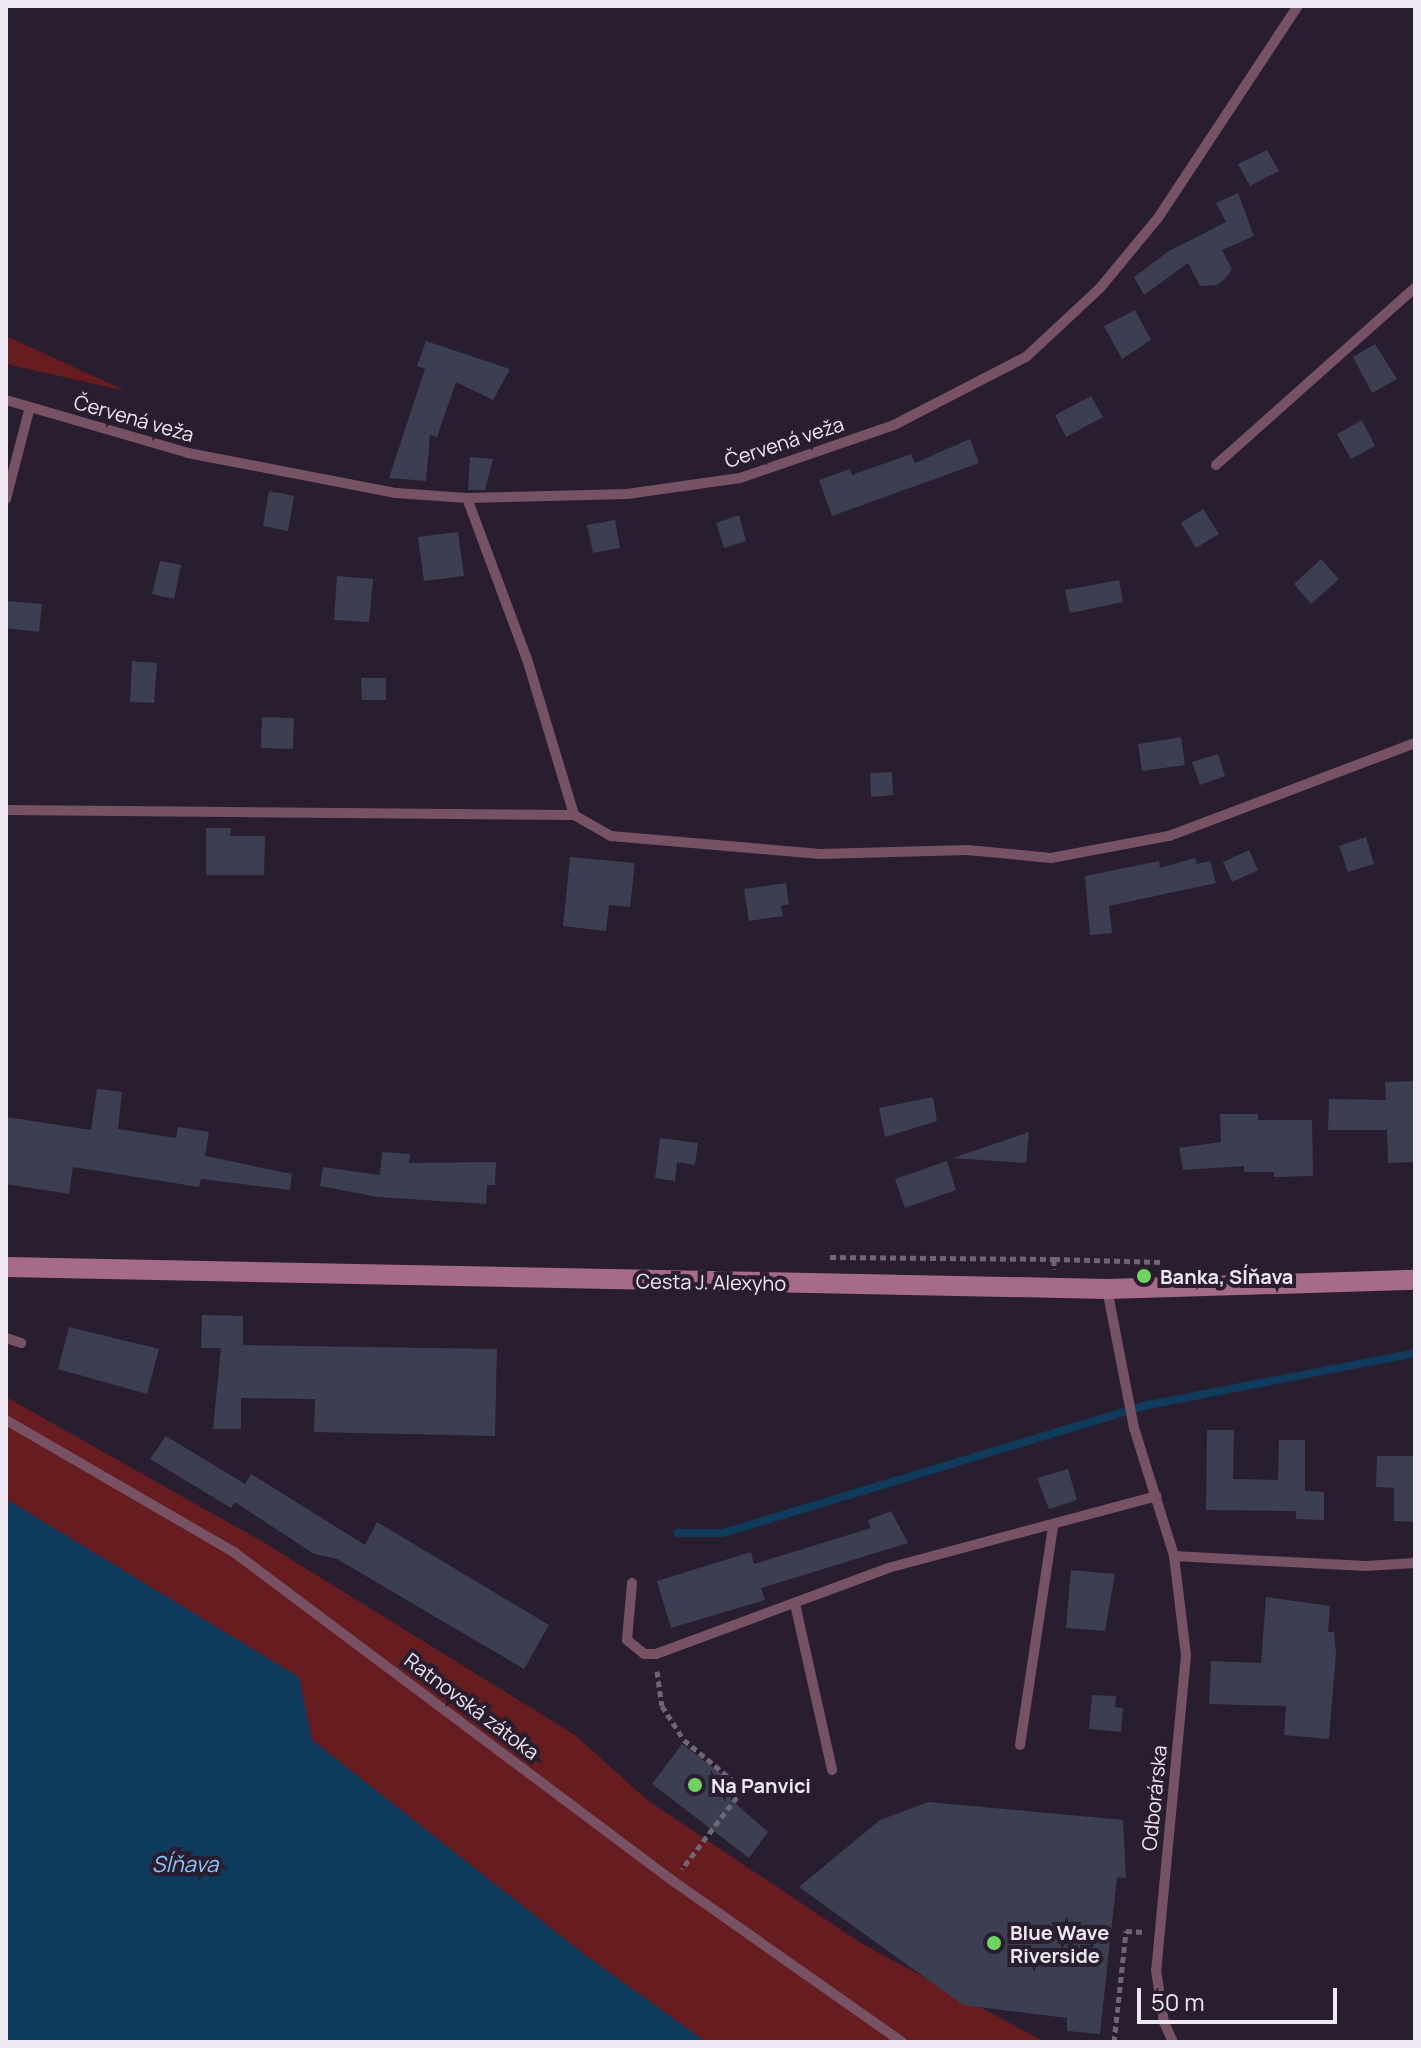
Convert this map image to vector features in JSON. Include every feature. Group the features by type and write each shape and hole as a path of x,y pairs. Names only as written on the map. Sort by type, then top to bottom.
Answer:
{"main road":[{"name":"Cesta J. Alexyho","path":"6,1267 1107,1289 1415,1280"}],"lane":[{"name":"Červená veža","path":"6,400 188,453 333,485 467,498 627,494 740,478 894,425 1026,357 1100,288 1158,218 1298,6"},
{"path":"1216,465 1415,288"},
{"path":"6,499 30,407"},
{"path":"467,498 527,659 574,815"},
{"path":"6,810 574,815 611,836 676,843 820,854 967,850 1051,858 1169,836 1415,743"},
{"name":"Odborárska","path":"1107,1289 1134,1428 1174,1556 1186,1655 1156,1970 1164,2022 1173,2042"},
{"path":"6,1338 21,1343"},
{"name":"Ratnovská zátoka","path":"6,1420 235,1553 673,1881 902,2042"},
{"path":"632,1583 627,1640 644,1654 654,1654 888,1568 1053,1528 1156,1496"},
{"path":"1020,1745 1053,1528"},
{"path":"1174,1556 1366,1566 1415,1563"},
{"path":"795,1604 832,1770"}],"path":[{"path":"654,1654 662,1706 684,1740 743,1789 673,1881"},
{"path":"1114,2042 1126,1931 1159,1933"}],"shaded area":[{"path":"6,336 126,391 6,364"},
{"path":"6,1397 263,1542 575,1735 647,1800 864,1945 1045,2042 706,2042 585,1955 312,1740 298,1677 6,1499"}],"water":[{"name":"Sĺňava","path":"6,1499 299,1677 312,1740 585,1955 706,2042 6,2042"}],"building":[{"path":"1267,150 1279,171 1250,186 1238,164"},
{"path":"1238,193 1254,236 1222,250 1232,269 1226,278 1217,285 1200,286 1188,263 1144,295 1134,277 1169,251 1226,222 1216,203"},
{"path":"1135,310 1151,340 1122,359 1104,326"},
{"path":"426,341 510,369 493,400 456,382 437,437 430,435 426,481 389,478 425,369 417,366"},
{"path":"1375,344 1397,379 1372,393 1353,357"},
{"path":"1091,396 1103,417 1066,437 1055,415"},
{"path":"1362,420 1375,446 1351,459 1337,434"},
{"path":"970,439 979,463 832,516 819,480 850,469 852,475 911,454 915,463"},
{"path":"470,457 493,459 485,490 468,490"},
{"path":"269,491 294,496 288,531 263,526"},
{"path":"1203,509 1219,534 1196,548 1181,523"},
{"path":"739,515 746,541 724,548 716,523"},
{"path":"615,520 620,548 593,553 587,525"},
{"path":"458,532 464,576 424,581 418,537"},
{"path":"1321,559 1339,579 1311,604 1294,584"},
{"path":"160,561 181,565 174,599 152,594"},
{"path":"337,576 373,579 369,622 334,620"},
{"path":"1119,580 1123,602 1070,613 1065,590"},
{"path":"6,601 42,604 39,632 6,628"},
{"path":"132,661 157,663 154,703 130,702"},
{"path":"361,678 386,678 386,700 362,700"},
{"path":"262,717 294,718 293,749 261,748"},
{"path":"1181,737 1185,765 1142,771 1138,744"},
{"path":"1218,754 1225,776 1200,785 1192,762"},
{"path":"892,772 893,795 871,797 870,773"},
{"path":"206,828 231,828 230,836 265,836 264,875 206,875"},
{"path":"1366,837 1374,864 1348,872 1339,846"},
{"path":"1249,850 1258,870 1232,882 1223,862"},
{"path":"570,857 635,863 630,907 609,905 606,931 563,926"},
{"path":"1195,858 1197,864 1210,861 1216,883 1109,906 1112,933 1090,935 1085,876 1159,861 1160,868"},
{"path":"786,883 789,904 781,906 783,916 749,921 744,889"},
{"path":"1415,1081 1415,1162 1388,1163 1387,1130 1328,1130 1329,1099 1386,1100 1385,1082"},
{"path":"97,1089 122,1092 118,1129 176,1138 178,1127 209,1132 205,1156 292,1174 290,1190 201,1179 199,1187 73,1167 69,1194 6,1184 6,1117 91,1130"},
{"path":"933,1097 937,1121 885,1137 879,1108"},
{"path":"1220,1114 1258,1114 1258,1120 1312,1120 1313,1176 1274,1177 1274,1172 1244,1172 1244,1166 1183,1170 1179,1148 1221,1142"},
{"path":"1029,1132 1026,1163 953,1158"},
{"path":"660,1138 698,1143 695,1165 677,1162 675,1181 655,1178"},
{"path":"382,1152 410,1154 409,1163 496,1162 495,1185 487,1185 486,1204 378,1197 320,1186 323,1167 380,1175"},
{"path":"947,1161 956,1190 905,1208 895,1179"},
{"path":"202,1315 243,1316 243,1345 497,1349 495,1436 314,1432 315,1399 241,1398 241,1429 213,1429 221,1348 201,1348"},
{"path":"69,1327 159,1349 147,1394 58,1369"},
{"path":"1207,1430 1234,1430 1233,1479 1278,1480 1279,1440 1305,1440 1305,1491 1324,1492 1324,1520 1296,1519 1296,1511 1206,1510"},
{"path":"166,1436 245,1484 251,1474 365,1545 377,1522 549,1625 524,1669 337,1559 314,1554 235,1502 231,1508 150,1459"},
{"path":"1377,1456 1415,1456 1415,1522 1394,1521 1394,1488 1376,1487"},
{"path":"1068,1469 1077,1500 1049,1509 1037,1478"},
{"path":"891,1511 908,1543 761,1588 765,1600 671,1628 657,1581 751,1552 754,1564 871,1528 868,1520"},
{"path":"1071,1570 1115,1574 1105,1631 1066,1628"},
{"path":"1266,1597 1330,1606 1328,1632 1334,1632 1336,1654 1329,1739 1284,1735 1286,1706 1209,1704 1211,1661 1261,1663"},
{"path":"1092,1695 1116,1696 1115,1707 1123,1708 1121,1732 1089,1729"},
{"name":"Na Panvici","path":"682,1744 739,1787 730,1799 768,1832 749,1858 652,1784"},
{"name":"Blue Wave Riverside","path":"928,1802 1123,1820 1126,1878 1117,1877 1100,2034 1067,2031 1067,2018 963,2005 799,1887 880,1820"}],"waterway":[{"path":"678,1533 723,1533 1148,1405 1415,1353"}],"place":[{"name":"Banka, Sĺňava","path":"1144,1276"},
{"name":"Na Panvici","path":"695,1785"},
{"name":"Blue Wave Riverside","path":"994,1943"}]}
